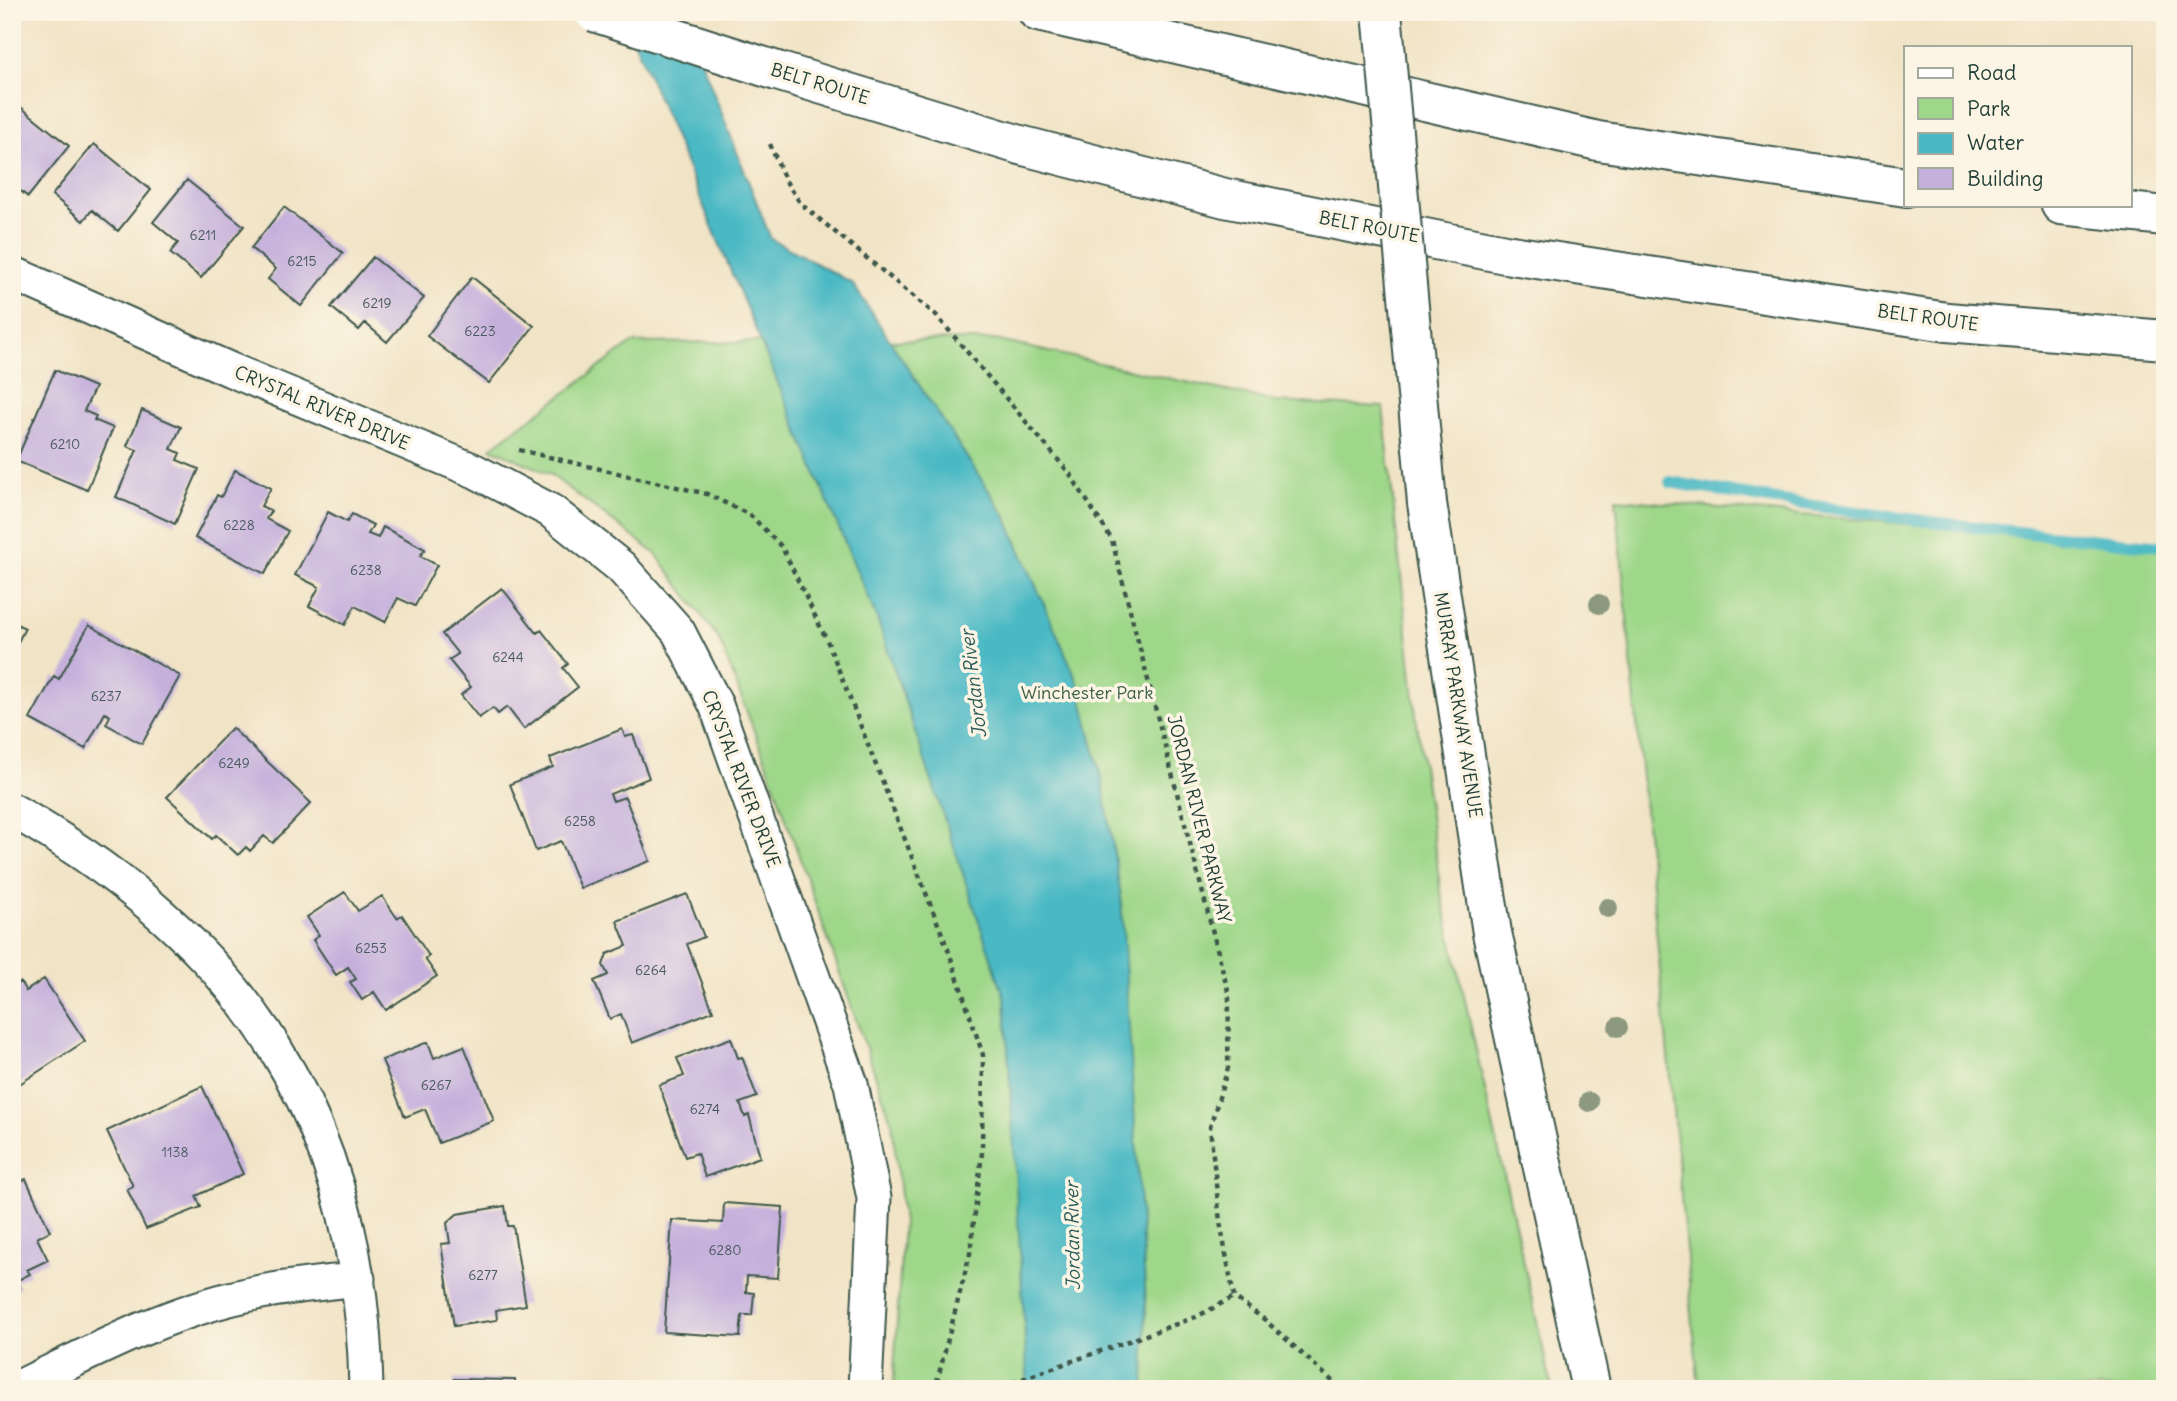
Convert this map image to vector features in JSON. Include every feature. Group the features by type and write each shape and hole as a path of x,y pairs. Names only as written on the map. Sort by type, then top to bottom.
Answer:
{"main road":[{"name":"BELT ROUTE","path":"594,12 1020,145 1225,198 1505,254 1947,322 2165,340"},
{"path":"1038,12 1598,141 1904,187"},
{"name":"MURRAY PARKWAY AVENUE","path":"1382,12 1427,503 1492,933 1591,1389"},
{"path":"2070,206 2165,216"}],"street":[{"name":"CRYSTAL RIVER DRIVE","path":"12,272 231,370 475,471 551,511 621,567 678,631 716,705 851,1084 868,1157 874,1198 865,1389"},
{"path":"12,810 54,833 134,889 205,955 251,1012 290,1070 322,1141 344,1209 358,1279 365,1338 366,1389"},
{"path":"15,1389 161,1321 200,1307 242,1295 358,1279"}],"path":[{"name":"JORDAN RIVER PARKWAY","path":"771,144 785,180 801,204 936,315 1070,474 1112,540 1228,995 1228,1068 1210,1127 1220,1222 1234,1297"},
{"path":"475,471 505,446 706,494 750,514 782,547 803,588 829,645 944,939 983,1055 982,1153 970,1254 935,1389"},
{"path":"993,1389 1196,1317 1234,1297 1265,1320 1341,1389"}],"green space":[{"name":"Winchester Park","path":"995,340 1277,402 1383,407 1416,716 1441,893 1552,1389 893,1389 903,1223 892,1123 768,767 719,639 656,554 550,474 491,448 632,343"},
{"path":"1616,499 2165,546 2165,1389 1699,1389"}],"water":[{"name":"Jordan River","path":"622,12 682,12 771,239 852,283 1006,517 1077,680 1102,779 1121,896 1146,1303 1144,1389 1028,1389 1005,999 878,621"}],"building":[{"path":"12,100 69,146 28,197 12,184"},
{"path":"94,144 151,190 118,231 92,210 83,221 52,195"},
{"path":"187,180 244,226 201,278 170,253 178,243 153,222"},
{"path":"284,207 343,253 301,306 268,279 276,269 251,248"},
{"path":"373,257 424,298 387,342 365,323 359,330 331,307"},
{"path":"472,277 534,326 489,383 427,336"},
{"path":"55,370 95,387 84,411 96,416 94,420 113,428 87,490 16,461"},
{"path":"142,410 181,427 171,449 180,453 177,460 199,469 175,524 116,497 137,450 127,446"},
{"path":"235,470 271,488 261,506 271,511 266,519 288,531 265,574 195,538 217,495 221,497"},
{"path":"328,512 347,522 352,514 373,525 368,534 378,538 383,527 425,549 420,556 437,565 415,606 398,598 385,622 355,606 345,625 309,606 319,587 295,575"},
{"path":"502,588 537,633 541,630 568,664 563,668 578,687 524,729 507,707 498,714 493,708 479,718 461,695 471,687 449,660 458,654 442,634"},
{"path":"12,622 25,628 12,654"},
{"path":"89,625 180,676 142,744 106,724 110,716 105,713 85,749 30,719 54,676 59,679"},
{"path":"232,728 311,803 273,843 264,836 250,851 246,847 238,855 216,835 212,839 167,797"},
{"path":"622,729 625,737 633,735 649,778 610,794 613,801 625,797 650,861 580,888 561,841 536,851 510,784 553,767 550,758"},
{"path":"345,892 358,911 382,896 397,918 402,915 429,956 425,959 437,976 386,1010 374,992 362,1000 350,982 356,979 348,967 336,975 313,940 319,935 307,917"},
{"path":"687,894 704,937 687,944 713,1011 632,1043 621,1014 610,1019 594,981 608,975 603,965 607,954 627,946 617,921"},
{"path":"44,979 85,1041 12,1089 12,987 20,982 26,991"},
{"path":"731,1038 738,1058 742,1057 757,1097 740,1103 745,1117 749,1115 760,1157 705,1177 697,1153 685,1157 659,1085 684,1076 677,1058"},
{"path":"428,1042 434,1058 464,1046 494,1121 439,1143 425,1109 405,1117 382,1060"},
{"path":"202,1086 243,1174 196,1196 201,1207 146,1229 127,1189 133,1186 107,1131"},
{"path":"26,1179 50,1231 37,1238 48,1260 27,1270 30,1274 16,1281 20,1288 12,1291 12,1185"},
{"path":"724,1203 783,1207 778,1278 747,1276 746,1292 754,1293 752,1315 742,1315 740,1337 664,1332 672,1220 723,1223"},
{"path":"505,1206 508,1226 513,1226 526,1305 496,1310 497,1320 454,1326 441,1244 450,1243 447,1223 457,1214"},
{"path":"454,1379 515,1380 515,1389 454,1389"}],"waterway":[{"path":"1670,482 1917,520 2165,546"}]}
